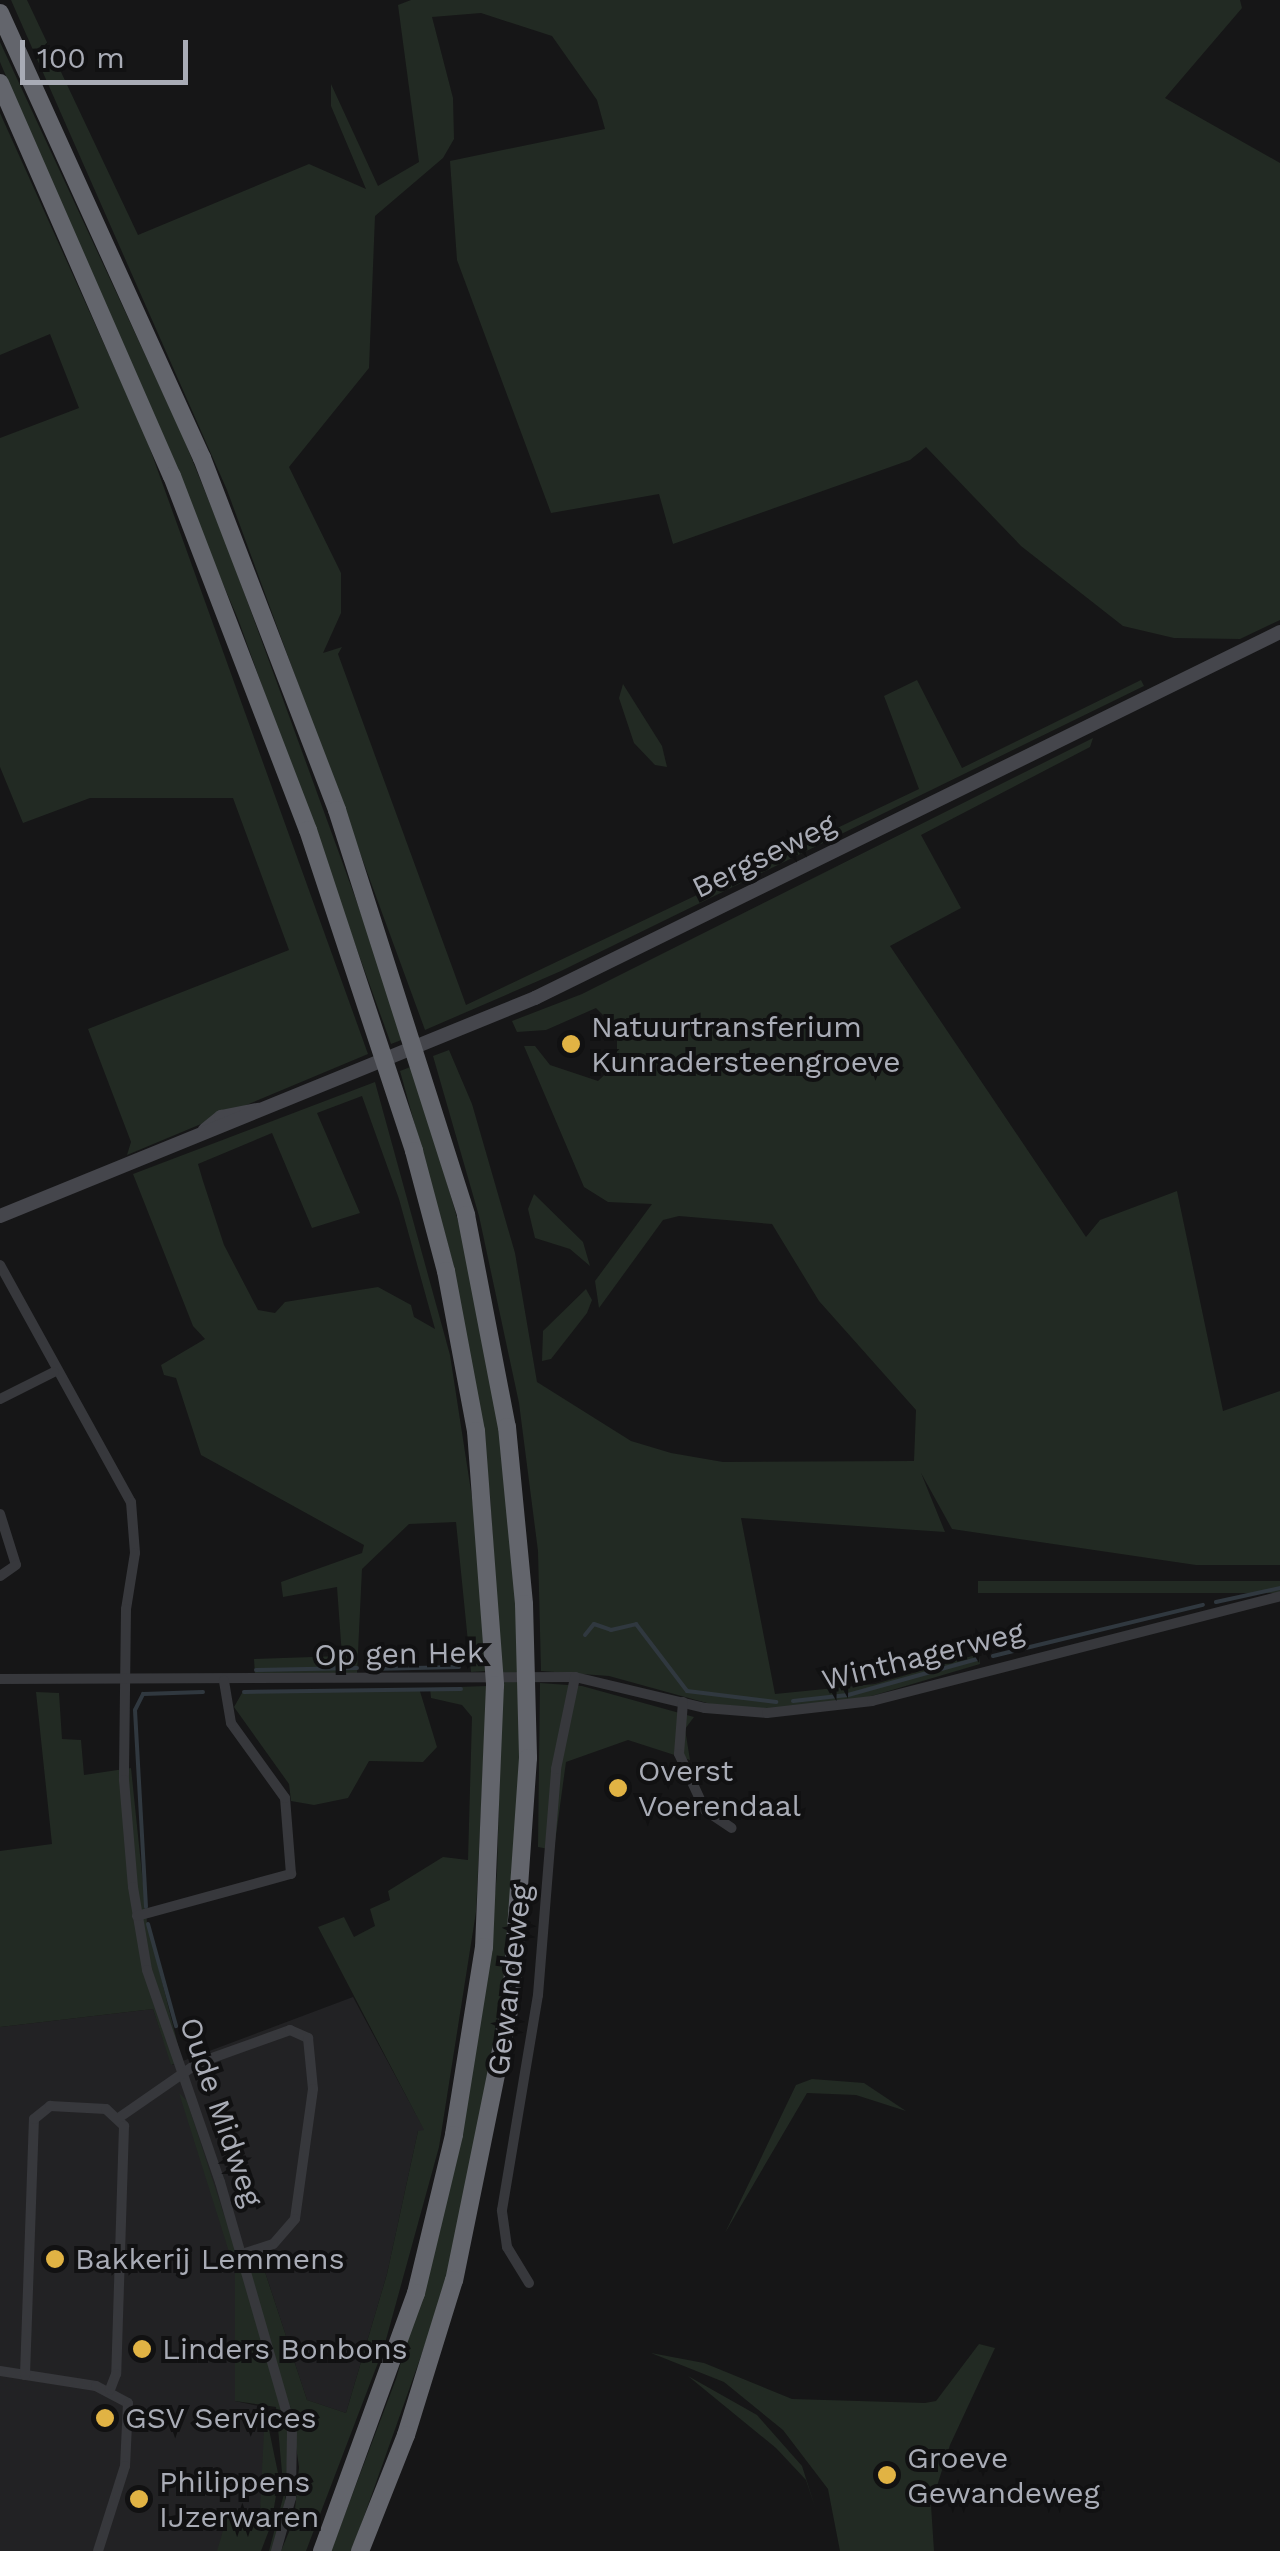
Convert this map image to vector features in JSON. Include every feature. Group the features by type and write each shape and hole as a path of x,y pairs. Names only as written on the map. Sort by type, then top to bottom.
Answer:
{"highway":[{"path":"0,13 202,458 337,810 422,1059 466,1214 498,1372 527,1678 518,1940 492,2116 443,2320 360,2551"},
{"path":"0,83 236,636 393,1082 442,1254 472,1404 495,1678 485,1928 454,2135 390,2374 322,2551"}],"street":[{"name":"Bergseweg","path":"0,1216 205,1130 439,1040 1280,632"},
{"name":"Oude Midweg","path":"0,1265 54,1372 131,1502 135,1553 123,1682 124,1780 137,1916 147,1970 242,2254 292,2431 292,2498 276,2551"},
{"path":"0,1399 54,1372"},
{"path":"0,1514 16,1564 0,1576"},
{"name":"Winthagerweg","path":"575,1677 683,1702 753,1713 860,1703 1280,1596"},
{"name":"Op gen Hek","path":"0,1679 123,1682 575,1677"},
{"name":"Gewandeweg","path":"529,2283 509,2253 502,2210 538,1995 556,1769 575,1677"},
{"path":"137,1916 291,1874 285,1798 230,1722 224,1680"},
{"path":"683,1702 678,1754 705,1810 732,1828"},
{"path":"120,2117 198,2063 290,2030 311,2042 313,2089 294,2219 273,2244 242,2254"},
{"path":"26,2374 34,2119 50,2106 106,2108 120,2117"},
{"path":"110,2390 116,2374 120,2117"},
{"path":"0,2371 110,2390 128,2403 125,2466 98,2551"}],"shaded area":[{"path":"11,0 27,0 138,235 309,164 366,189 331,106 331,84 378,186 419,162 398,5 411,0 1240,0 1242,8 1165,98 1280,163 1280,620 1240,639 1174,638 1123,626 1021,546 926,447 910,460 673,544 659,494 551,513 457,260 450,161 605,129 597,100 552,36 481,13 432,17 453,98 454,139 443,158 375,216 369,368 289,467 341,573 341,613 323,653 342,647 338,654 466,1005 919,789 884,696 917,680 962,768 1141,680 1144,686 561,971 425,1030 227,490"},
{"path":"0,42 181,432 229,551 404,1039 391,1044 238,619 0,62"},
{"path":"0,113 145,435 368,1054 127,1155 131,1142 88,1029 289,950 233,798 90,798 23,823 0,767 0,438 79,408 50,334 0,355"},
{"path":"623,684 662,746 667,767 655,765 634,743 619,698"},
{"path":"1093,738 1090,747 921,835 961,908 890,946 1086,1237 1100,1220 1177,1191 1223,1411 1280,1391 1280,1565 1196,1565 952,1529 921,1473 945,1532 741,1518 775,1694 875,1684 979,1654 980,1664 865,1698 769,1709 725,1708 609,1676 541,1671 538,1551 519,1403 479,1216 433,1056 449,1050 472,1104 515,1253 537,1382 631,1441 671,1453 723,1462 914,1461 916,1410 819,1301 772,1224 679,1216 663,1220 599,1308 595,1281 652,1204 608,1202 584,1187 524,1046 535,1046 550,1065 598,1081 617,1063 617,1029 596,1008 546,1030 517,1032 512,1021 582,994"},
{"path":"413,1066 467,1252 500,1423 520,1608 520,1801 503,2006 449,2277 355,2542 351,2551 331,2551 396,2379 440,2231 488,1966 497,1873 502,1685 490,1496 454,1267 400,1071"},
{"path":"375,1082 450,1355 475,1517 487,1671 471,1672 456,1522 409,1524 362,1569 357,1673 255,1675 254,1659 342,1656 337,1587 283,1597 281,1582 362,1553 364,1545 201,1455 176,1378 164,1375 161,1365 205,1339 193,1326 133,1174","holes":["362,1096 399,1199 435,1329 414,1317 411,1305 378,1287 285,1302 275,1313 258,1310 224,1245 198,1164 272,1133 312,1228 360,1213 317,1113"]},
{"path":"534,1194 583,1242 590,1266 570,1249 535,1238 528,1209"},
{"path":"586,1289 592,1300 587,1313 551,1359 542,1361 543,1331"},
{"path":"978,1581 1280,1581 1280,1593 978,1593"},
{"path":"540,1683 582,1686 694,1717 685,1729 690,1760 628,1740 566,1762 554,1850 538,1847"},
{"path":"487,1686 476,1912 439,2147 384,2347 306,2551 281,2551 294,2520 299,2467 290,2406 285,2503 269,2551 284,2494 276,2407 235,2401 235,2271 179,2093 187,2101 242,2270 263,2266 307,2400 346,2413 387,2274 418,2131 424,2130 318,1927 344,1917 354,1937 375,1926 370,1909 390,1900 388,1891 443,1857 468,1860 472,1717 462,1705 431,1698 430,1688"},
{"path":"419,1688 437,1747 423,1762 369,1761 348,1798 314,1805 291,1801 289,1784 234,1707 242,1693"},
{"path":"36,1692 59,1693 62,1739 81,1740 84,1775 131,1768 147,1922 182,2061 171,2065 153,2009 0,2027 0,1851 52,1844"},
{"path":"353,1997 425,2131 418,2131 387,2274 346,2413 307,2400 263,2266 236,2341 235,2401 263,2407 265,2431 263,2497 248,2551 0,2551 0,2027 153,2009 172,2065"},
{"path":"812,2079 864,2083 906,2111 856,2095 807,2093 725,2233 796,2085"},
{"path":"979,2344 995,2348 950,2445 931,2505 934,2551 840,2551 828,2489 783,2430 724,2382 651,2353 704,2363 792,2399 925,2403 936,2401"},
{"path":"688,2376 757,2415 802,2466 816,2510 806,2480 776,2448"},
{"path":"265,2410 279,2478 271,2525 261,2551 217,2551 228,2514 256,2521 260,2512"}],"waterway":[{"path":"1216,1602 1280,1588"},
{"path":"993,1656 1203,1605"},
{"path":"585,1635 594,1624 611,1630 636,1624 687,1691 776,1702"},
{"path":"793,1701 848,1695 977,1659"},
{"path":"369,1669 459,1667"},
{"path":"256,1670 357,1668"},
{"path":"244,1692 461,1689"},
{"path":"146,1907 135,1710 143,1694 203,1692"},
{"path":"148,1924 176,2026"}],"place":[{"name":"Natuurtransferium Kunradersteengroeve","path":"571,1044"},
{"name":"Overst Voerendaal","path":"618,1788"},
{"name":"Bakkerij Lemmens","path":"55,2259"},
{"name":"Linders Bonbons","path":"142,2349"},
{"name":"GSV Services","path":"105,2418"},
{"name":"Groeve Gewandeweg","path":"887,2475"},
{"name":"Philippens IJzerwaren","path":"139,2499"}]}
